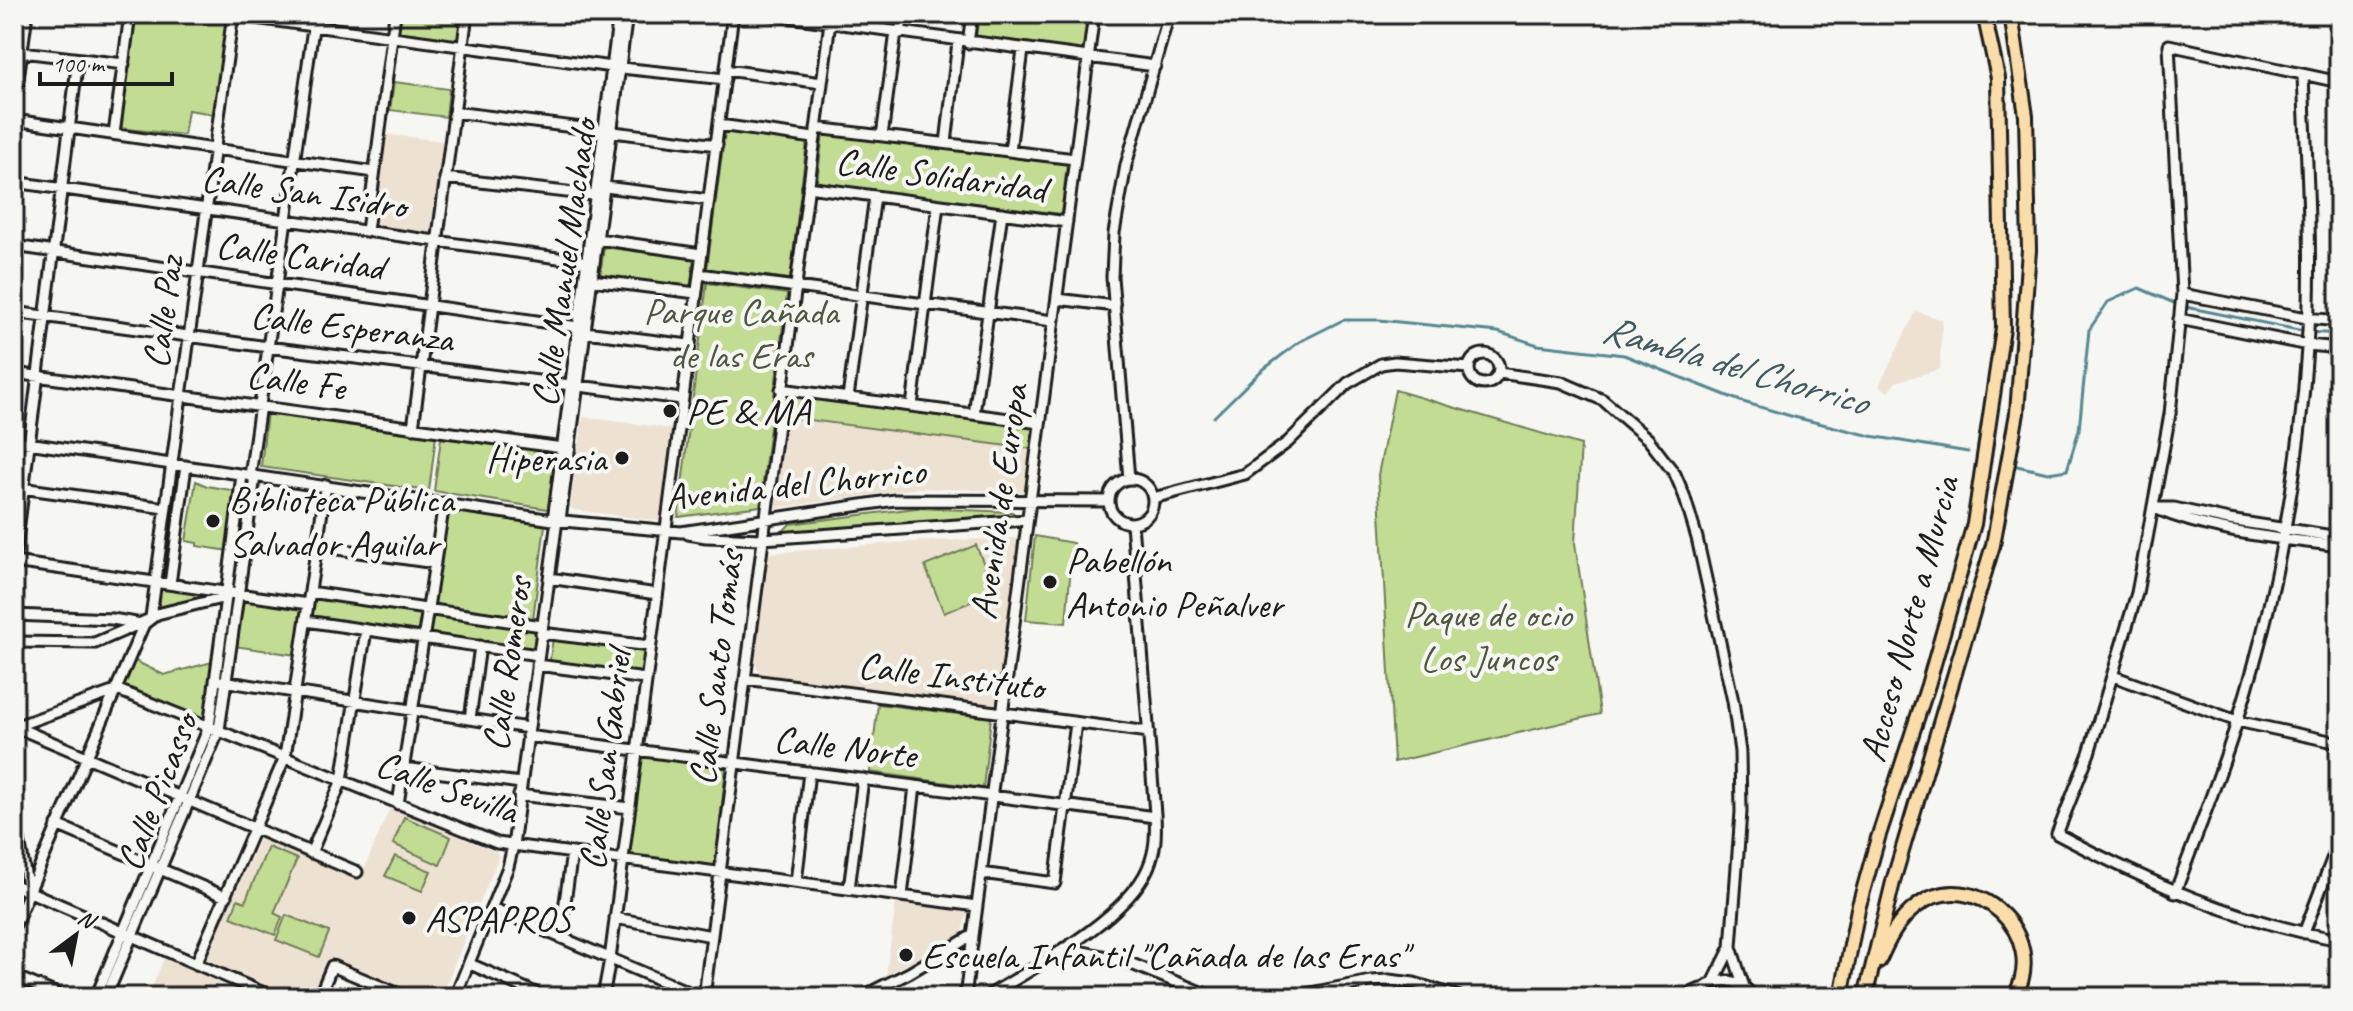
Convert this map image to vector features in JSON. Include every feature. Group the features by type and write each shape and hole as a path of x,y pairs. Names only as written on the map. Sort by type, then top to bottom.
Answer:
{"highway":[{"name":"Acceso Norte a Murcia","path":"1841,997 1858,909 1928,685 1974,524 2003,328 1998,78 1984,14"},
{"name":"Acceso Norte a Murcia","path":"1866,996 1894,878 1993,545 2017,413 2029,250 2026,116 2011,14"},
{"path":"1866,996 1885,947 1905,917 1927,900 1964,895 1991,904 2011,922 2017,934 2022,945 2023,970 2022,985 2014,997"}],"street":[{"path":"14,108 27,14"},
{"path":"114,134 130,14"},
{"path":"226,14 616,67 822,83"},
{"name":"Calle Paz","path":"149,618 173,464 233,14"},
{"path":"249,475 315,14"},
{"path":"367,231 395,14"},
{"path":"413,428 467,14"},
{"name":"Calle Manuel Machado","path":"557,520 601,193 619,14"},
{"name":"Calle Manuel Machado","path":"616,67 627,14"},
{"name":"Calle San Gabriel","path":"603,997 733,14"},
{"path":"767,14 830,18 898,33 1155,66"},
{"path":"882,136 903,14"},
{"path":"946,143 963,42 972,14"},
{"name":"Avenida de Europa","path":"965,997 1094,14"},
{"path":"1129,479 1112,277 1117,217 1126,165 1169,14"},
{"name":"Calle Santo Tomás","path":"702,997 830,18"},
{"path":"2339,82 2169,45 2182,294 2170,414 2137,593 2089,753 2057,834 2175,893 2235,914 2339,940"},
{"path":"1010,151 1023,50"},
{"path":"22,52 124,64"},
{"path":"78,59 29,444 19,487 14,562 154,581 226,595"},
{"path":"2175,893 2237,721 2283,534 2300,431 2308,345 2310,246 2303,76"},
{"path":"454,112 717,145"},
{"path":"14,120 374,172"},
{"path":"719,125 882,136 1075,159"},
{"path":"445,178 709,200"},
{"name":"Calle San Isidro","path":"14,182 591,262"},
{"name":"Calle Solidaridad","path":"808,187 1067,222"},
{"name":"Calle Manuel Machado","path":"582,329 592,280 591,262 598,239 601,193"},
{"path":"848,398 875,196"},
{"path":"912,406 938,205"},
{"path":"974,414 1002,213"},
{"path":"598,239 701,254"},
{"name":"Calle Caridad","path":"14,246 429,304 689,345"},
{"path":"699,274 1053,321"},
{"path":"592,280 696,293"},
{"path":"2182,294 2307,318 2339,321"},
{"path":"1057,299 1115,306"},
{"name":"Calle Esperanza","path":"14,312 682,399"},
{"path":"2179,319 2308,345 2339,348"},
{"path":"1488,354 1497,361 1499,373 1492,382 1481,384 1471,376 1469,368 1475,356 1488,354"},
{"path":"1153,498 1245,474 1288,442 1348,383 1381,364 1395,362 1469,368"},
{"name":"Calle Fe","path":"14,373 566,448"},
{"path":"1499,373 1561,382 1603,400 1648,439 1675,474 1684,495 1733,701 1740,752 1741,812 1731,947 1744,987 1753,997"},
{"path":"781,389 1040,423"},
{"name":"Avenida del Chorrico","path":"14,441 557,520 706,537 763,539 1027,520"},
{"path":"170,584 186,466"},
{"name":"Calle Picasso","path":"220,681 238,594 249,475"},
{"name":"Calle Picasso","path":"127,935 214,729 226,595 249,475"},
{"path":"1129,479 1142,482 1153,498 1150,512 1139,522 1118,519 1110,508 1109,501 1117,483 1129,479"},
{"path":"196,964 285,757 326,485"},
{"path":"19,487 165,508"},
{"name":"Avenida del Chorrico","path":"681,532 895,500 1109,501"},
{"path":"398,804 444,503"},
{"path":"2154,508 2173,516 2227,529 2339,537"},
{"name":"Calle Romeros","path":"455,997 508,867 513,846 557,520"},
{"path":"986,997 1064,948 1124,903 1147,871 1153,855 1155,817 1132,523"},
{"path":"2283,534 2339,546"},
{"path":"317,546 435,563"},
{"path":"549,578 657,594"},
{"path":"310,592 650,646"},
{"path":"14,642 95,643 149,618 226,595 308,604"},
{"path":"14,615 112,619 136,623"},
{"path":"14,927 140,630 149,618"},
{"path":"306,621 480,646 538,660 646,679"},
{"path":"311,853 342,780 366,630"},
{"path":"470,719 480,646"},
{"path":"2113,676 2237,721 2339,743"},
{"name":"Calle Instituto","path":"745,679 1149,732"},
{"name":"Calle Norte","path":"220,681 470,719 637,750 1155,817"},
{"path":"15,727 114,690"},
{"name":"Calle Sevilla","path":"114,690 124,691 463,830 513,846 977,906"},
{"path":"981,873 1055,883 1076,723"},
{"path":"15,727 357,872"},
{"path":"404,768 521,783"},
{"path":"796,882 809,772"},
{"path":"849,889 863,779"},
{"path":"902,896 915,786"},
{"path":"519,795 630,808"},
{"path":"14,811 28,893"},
{"path":"57,825 226,897"},
{"path":"2304,933 2339,841"},
{"path":"560,937 572,853"},
{"path":"24,869 38,871"},
{"path":"14,885 273,997"},
{"path":"492,908 702,997"},
{"path":"615,918 712,936"},
{"path":"96,997 127,935"},
{"path":"106,997 127,935"},
{"path":"861,997 973,935"},
{"path":"1714,981 1731,947"},
{"path":"1064,948 1122,960 1213,997"},
{"path":"470,964 545,997"},
{"path":"319,997 332,966 406,997"},
{"path":"14,976 64,997"},
{"path":"1254,997 1300,995 1389,980 1414,983 1460,997"},
{"path":"1682,997 1714,981 1725,980 1744,987"},
{"path":"1696,997 1703,988"}],"shaded area":[{"path":"383,134 444,141 432,233 376,227 373,222"},
{"path":"1916,311 1942,320 1940,369 1896,382 1888,392 1879,386"},
{"name":"Hiperasia","path":"583,417 674,429 662,519 574,510 570,507"},
{"path":"786,417 1031,449 1026,492 919,488 777,508 774,504"},
{"path":"1015,538 1018,541 999,702 991,706 759,673 753,657 770,553 908,542"},
{"path":"390,808 496,852 499,856 441,997 423,997 329,958 313,997 290,997 206,959 261,836 360,878"},
{"name":"Escuela Infantil \"Cañada de las Eras\"","path":"896,903 967,912 962,935 886,975"},
{"path":"165,956 220,980 213,997 148,997"}],"green space":[{"path":"134,14 187,14 228,19 214,114 188,110 184,135 119,128"},
{"path":"399,14 461,14 458,42 396,34"},
{"path":"979,14 1091,14 1086,52 976,37"},
{"path":"394,82 449,89 446,117 390,110"},
{"name":"Parque Cañada de las Eras","path":"725,131 807,141 790,279 707,269"},
{"path":"823,133 1067,164 1061,214 817,183"},
{"path":"604,247 694,259 690,288 600,276"},
{"name":"Parque Cañada de las Eras","path":"707,283 787,294 760,506 678,517"},
{"name":"Paque de ocio Los Juncos","path":"1395,390 1581,445 1575,543 1600,714 1394,762 1378,475"},
{"path":"789,394 1034,425 1031,449 786,417"},
{"path":"267,412 436,436 429,491 261,467"},
{"path":"441,438 556,453 548,509 434,491"},
{"path":"196,481 237,491 229,551 186,541"},
{"path":"916,508 1012,512 1016,515 1014,518 779,535 790,524"},
{"path":"449,510 545,525 533,619 434,604"},
{"name":"Pabellón Antonio Peñalver","path":"1035,536 1073,543 1066,623 1026,620"},
{"path":"976,545 995,592 944,613 925,566"},
{"path":"160,588 204,592 206,597 157,610"},
{"path":"315,595 424,612 421,635 311,618"},
{"path":"241,598 302,608 296,655 234,646"},
{"path":"431,613 538,629 535,651 429,634"},
{"path":"553,638 645,650 641,677 549,665"},
{"path":"133,660 164,675 212,662 207,714 202,718 124,687 122,681"},
{"path":"878,704 991,718 983,788 870,772"},
{"path":"642,755 726,767 715,867 630,854"},
{"path":"404,817 451,837 440,865 393,844"},
{"path":"268,847 297,859 274,913 282,917 275,935 231,917 238,899 245,902"},
{"path":"395,856 431,871 422,891 385,876"},
{"path":"286,915 329,932 319,957 276,940"}],"waterway":[{"name":"Rambla del Chorrico","path":"2017,466 2048,473 2067,470 2079,430 2089,330 2108,302 2139,288 2181,306 2308,332 2339,334"},
{"name":"Rambla del Chorrico","path":"1214,417 1260,372 1299,342 1343,320 1379,320 1498,332 1538,345 1624,355 1743,402 1794,417 1871,436 1968,452"}],"place":[{"name":"PE & MA","path":"670,411"},
{"name":"Hiperasia","path":"622,458"},
{"name":"Biblioteca Pública Salvador Aguilar","path":"213,521"},
{"name":"Pabellón Antonio Peñalver","path":"1050,582"},
{"name":"ASPAPROS","path":"409,918"},
{"name":"Escuela Infantil \"Cañada de las Eras\"","path":"906,955"}]}
